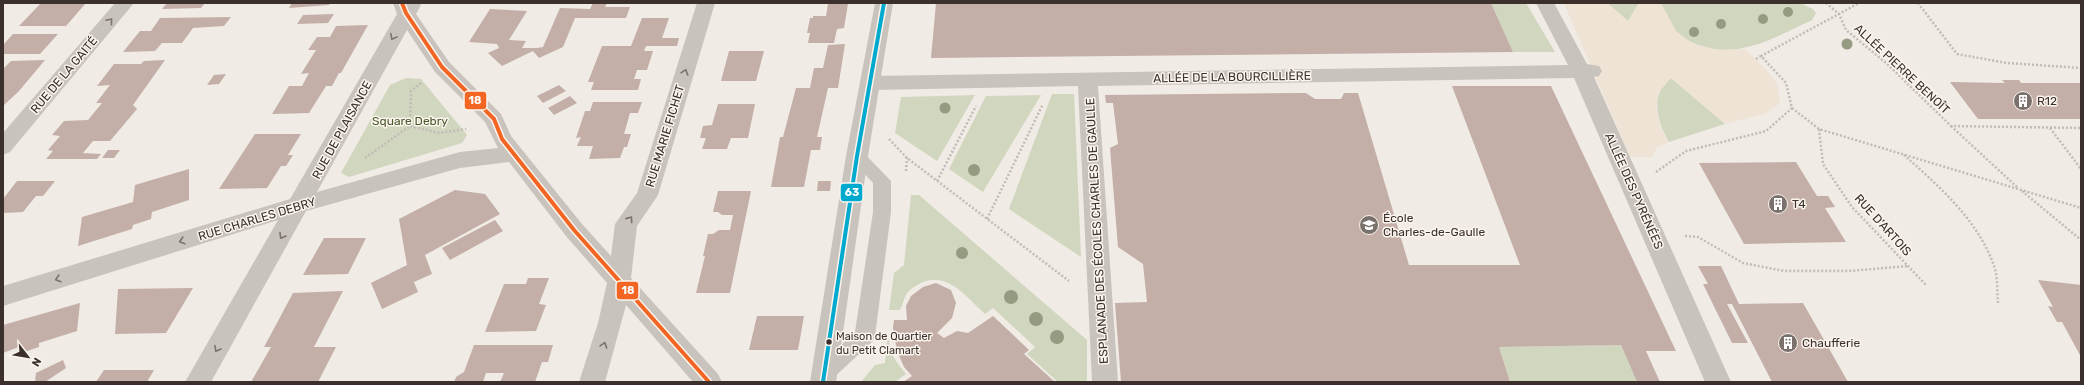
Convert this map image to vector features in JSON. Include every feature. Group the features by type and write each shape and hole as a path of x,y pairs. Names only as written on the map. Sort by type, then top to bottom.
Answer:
{"street":[{"name":"RUE DE LA GAITÉ","path":"3,147 125,3"},
{"name":"RUE MARIE FICHET","path":"592,382 610,323 619,282 626,224 647,195 706,3"},
{"path":"823,378 857,156 884,3"},
{"name":"ALLÉE DES PYRÉNÉES","path":"1545,3 1587,71 1630,180 1718,382"},
{"path":"407,6 442,67 494,119 502,139 574,230 708,382"},
{"name":"RUE DE PLAISANCE","path":"198,382 300,205 407,6"},
{"name":"ALLÉE DE LA BOURCILLIÈRE","path":"871,83 1587,71"},
{"name":"ESPLANADE DES ÉCOLES CHARLES DE GAULLE","path":"1088,80 1105,382"},
{"name":"RUE CHARLES DEBRY","path":"3,296 300,205 460,160 514,154"}],"lane":[{"path":"823,378 865,336 882,212 882,181 857,156"}],"path":[{"path":"1826,3 1839,14"},
{"path":"1756,59 1859,3"},
{"path":"1918,3 1957,54 2007,63 2081,68"},
{"name":"ALLÉE PIERRE BENOÎT","path":"1839,14 1846,30 1886,64 1951,126 2081,128"},
{"path":"1761,56 1786,83 1792,108 1820,129 2081,208"},
{"path":"442,67 411,91 410,126 439,133 452,132 494,119"},
{"path":"987,219 1055,80"},
{"path":"937,181 989,81"},
{"path":"1630,180 1644,180 1686,151 1766,131 1792,108"},
{"path":"1951,126 2019,190 2081,240"},
{"path":"2050,127 2081,169"},
{"name":"RUE D'ARTOIS","path":"1820,129 1823,164 1852,207 1926,285"},
{"path":"888,138 907,158 1101,305"},
{"path":"1903,154 1942,187 1977,233 1996,270 1998,303"},
{"path":"1653,233 1698,237 1743,263 1784,271 1849,271 1908,266"}],"green space":[{"path":"1491,3 1526,3 1555,52 1513,52"},
{"path":"1607,3 1639,3 1628,21"},
{"path":"1661,3 1800,3 1813,9 1816,13 1812,20 1772,39 1744,48 1730,50 1701,46 1687,40 1675,30"},
{"name":"Square Debry","path":"406,78 421,79 467,135 462,143 349,177 341,173 390,85"},
{"path":"1671,78 1725,124 1669,142 1661,126 1657,108 1660,92"},
{"path":"1052,94 1074,94 1081,257 1009,209"},
{"path":"975,95 937,161 895,133 901,97"},
{"path":"1041,95 983,192 949,169 986,96"},
{"path":"911,195 919,195 1087,340 1087,382 1058,382 1027,354 1035,347 993,308 985,314 957,288 941,281 932,280 916,285 907,293 900,310 889,310 894,273 904,265"},
{"path":"887,339 889,340 894,358 906,374 895,382 861,382 875,365 885,363"},
{"path":"1621,345 1637,382 1510,382 1499,347"}],"shaded area":[{"path":"1564,3 1607,3 1628,21 1639,3 1661,3 1676,31 1692,43 1717,50 1744,49 1756,59 1770,74 1778,86 1780,103 1763,114 1725,124 1671,78 1659,92 1656,108 1660,126 1669,142 1656,148 1653,157 1630,157"}],"building":[{"path":"41,3 86,3 66,26 19,26"},
{"path":"167,3 205,3 201,8 162,9"},
{"path":"292,3 330,3 329,5 289,8"},
{"path":"593,3 607,3 605,7 630,7 626,18 575,18 563,47 539,58 533,51 502,66 488,53 499,48 497,44 469,42 490,9 527,11 509,40 526,41 522,48 543,47 560,8 590,9"},
{"path":"936,3 1491,3 1513,52 931,58"},
{"path":"828,4 848,4 844,28 837,29 834,43 808,43 810,33 807,33 810,18 813,18 813,16 826,16"},
{"path":"334,14 328,23 297,24 303,15"},
{"path":"231,17 224,26 193,28 182,43 162,43 155,51 123,52 140,31 151,31 160,18"},
{"path":"642,18 669,18 662,38 679,38 677,46 646,46 644,51 653,51 647,70 637,70 634,79 641,79 638,90 591,90 594,82 588,82 602,46 631,46"},
{"path":"368,25 341,73 339,73 332,86 326,86 309,113 272,114 289,86 302,86 309,73 301,74 316,50 308,50 317,37 330,37 336,26"},
{"path":"13,34 58,34 40,54 3,54 3,45"},
{"path":"845,44 838,88 828,88 817,137 822,137 820,150 811,150 804,187 771,187 780,137 783,137 796,88 810,88 814,68 823,68 828,45"},
{"path":"729,51 764,51 756,81 721,81"},
{"path":"45,60 19,91 3,106 3,69 11,61"},
{"path":"165,60 133,105 137,109 110,141 93,141 83,153 101,154 97,159 46,159 53,151 48,150 60,136 52,135 64,121 88,120 102,103 96,103 110,85 97,86 114,64 141,64 144,61"},
{"path":"226,74 219,84 207,85 214,75"},
{"name":"R12","path":"2002,80 2019,80 2021,83 2081,83 2081,119 1978,119 1950,82 2005,83"},
{"path":"559,85 566,91 543,103 537,96"},
{"name":"École Charles-de-Gaulle","path":"1452,86 1551,86 1676,351 1646,351 1660,382 1637,382 1621,345 1499,347 1510,382 1121,382 1115,303 1147,302 1143,264 1118,247 1110,148 1118,144 1113,103 1106,103 1105,95 1306,93 1315,99 1341,99 1344,93 1358,93 1409,265 1520,265"},
{"path":"570,96 577,103 554,115 548,108"},
{"path":"593,102 642,102 638,113 630,113 624,134 631,134 627,147 624,147 620,158 589,159 593,146 577,146 581,137 576,138 585,111 590,111"},
{"path":"718,104 755,104 748,138 731,138 727,149 702,149 706,138 700,138 703,126 712,125"},
{"path":"255,134 301,134 288,155 293,155 286,166 281,166 267,188 219,189"},
{"path":"108,150 120,150 114,158 102,158"},
{"name":"T4","path":"1796,162 1817,196 1828,196 1835,207 1825,208 1846,242 1744,244 1699,163"},
{"path":"189,169 189,200 152,212 151,219 133,225 132,229 78,246 82,217 133,202 135,185"},
{"path":"17,181 55,181 43,196 36,196 23,212 3,213 3,199"},
{"path":"818,181 831,181 830,191 817,191"},
{"path":"455,190 485,194 500,214 425,255 432,274 414,282 418,292 382,309 371,283 407,265 399,219"},
{"path":"718,191 751,191 730,293 696,293 705,256 703,256 708,234 713,234 719,230 730,230 733,215 722,215 718,212 713,212"},
{"path":"495,220 503,231 450,260 442,248"},
{"path":"324,238 366,238 348,274 303,275"},
{"name":"Chaufferie","path":"1698,266 1721,266 1739,304 1803,303 1848,382 1772,382 1732,304 1727,304 1748,343 1732,343 1703,284 1708,284"},
{"path":"528,278 549,278 539,304 546,305 536,331 485,332 504,284 526,284"},
{"path":"2038,280 2081,285 2081,357 2062,322 2057,322 2048,306 2053,307"},
{"path":"936,283 951,290 956,303 952,318 937,333 944,338 957,331 968,333 993,316 1029,350 1024,354 1055,382 903,382 912,376 904,367 897,351 893,328 894,320 907,320 906,306 911,296 923,287"},
{"path":"193,288 166,333 115,334 118,289"},
{"path":"343,291 314,347 336,347 318,382 251,382 271,347 264,347 293,293"},
{"path":"80,303 77,331 39,343 39,347 18,354 19,347 3,353 3,325"},
{"path":"757,316 804,316 798,350 749,350"},
{"path":"474,345 553,345 548,362 542,362 535,382 500,382 504,373 486,373 483,382 454,382 456,377 464,372"},
{"path":"63,360 66,368 45,382 35,382 36,373"},
{"path":"104,370 154,370 147,382 96,382"}],"transit line":[{"name":"18","path":"402,3 406,13 442,67 494,119 502,139 574,230 709,382"},
{"name":"63","path":"823,382 857,156 884,3"}],"place":[{"name":"R12","path":"2023,101"},
{"name":"T4","path":"1778,204"},
{"name":"École Charles-de-Gaulle","path":"1369,225"},
{"name":"Maison de Quartier du Petit Clamart","path":"829,342"},
{"name":"Chaufferie","path":"1788,343"}]}
